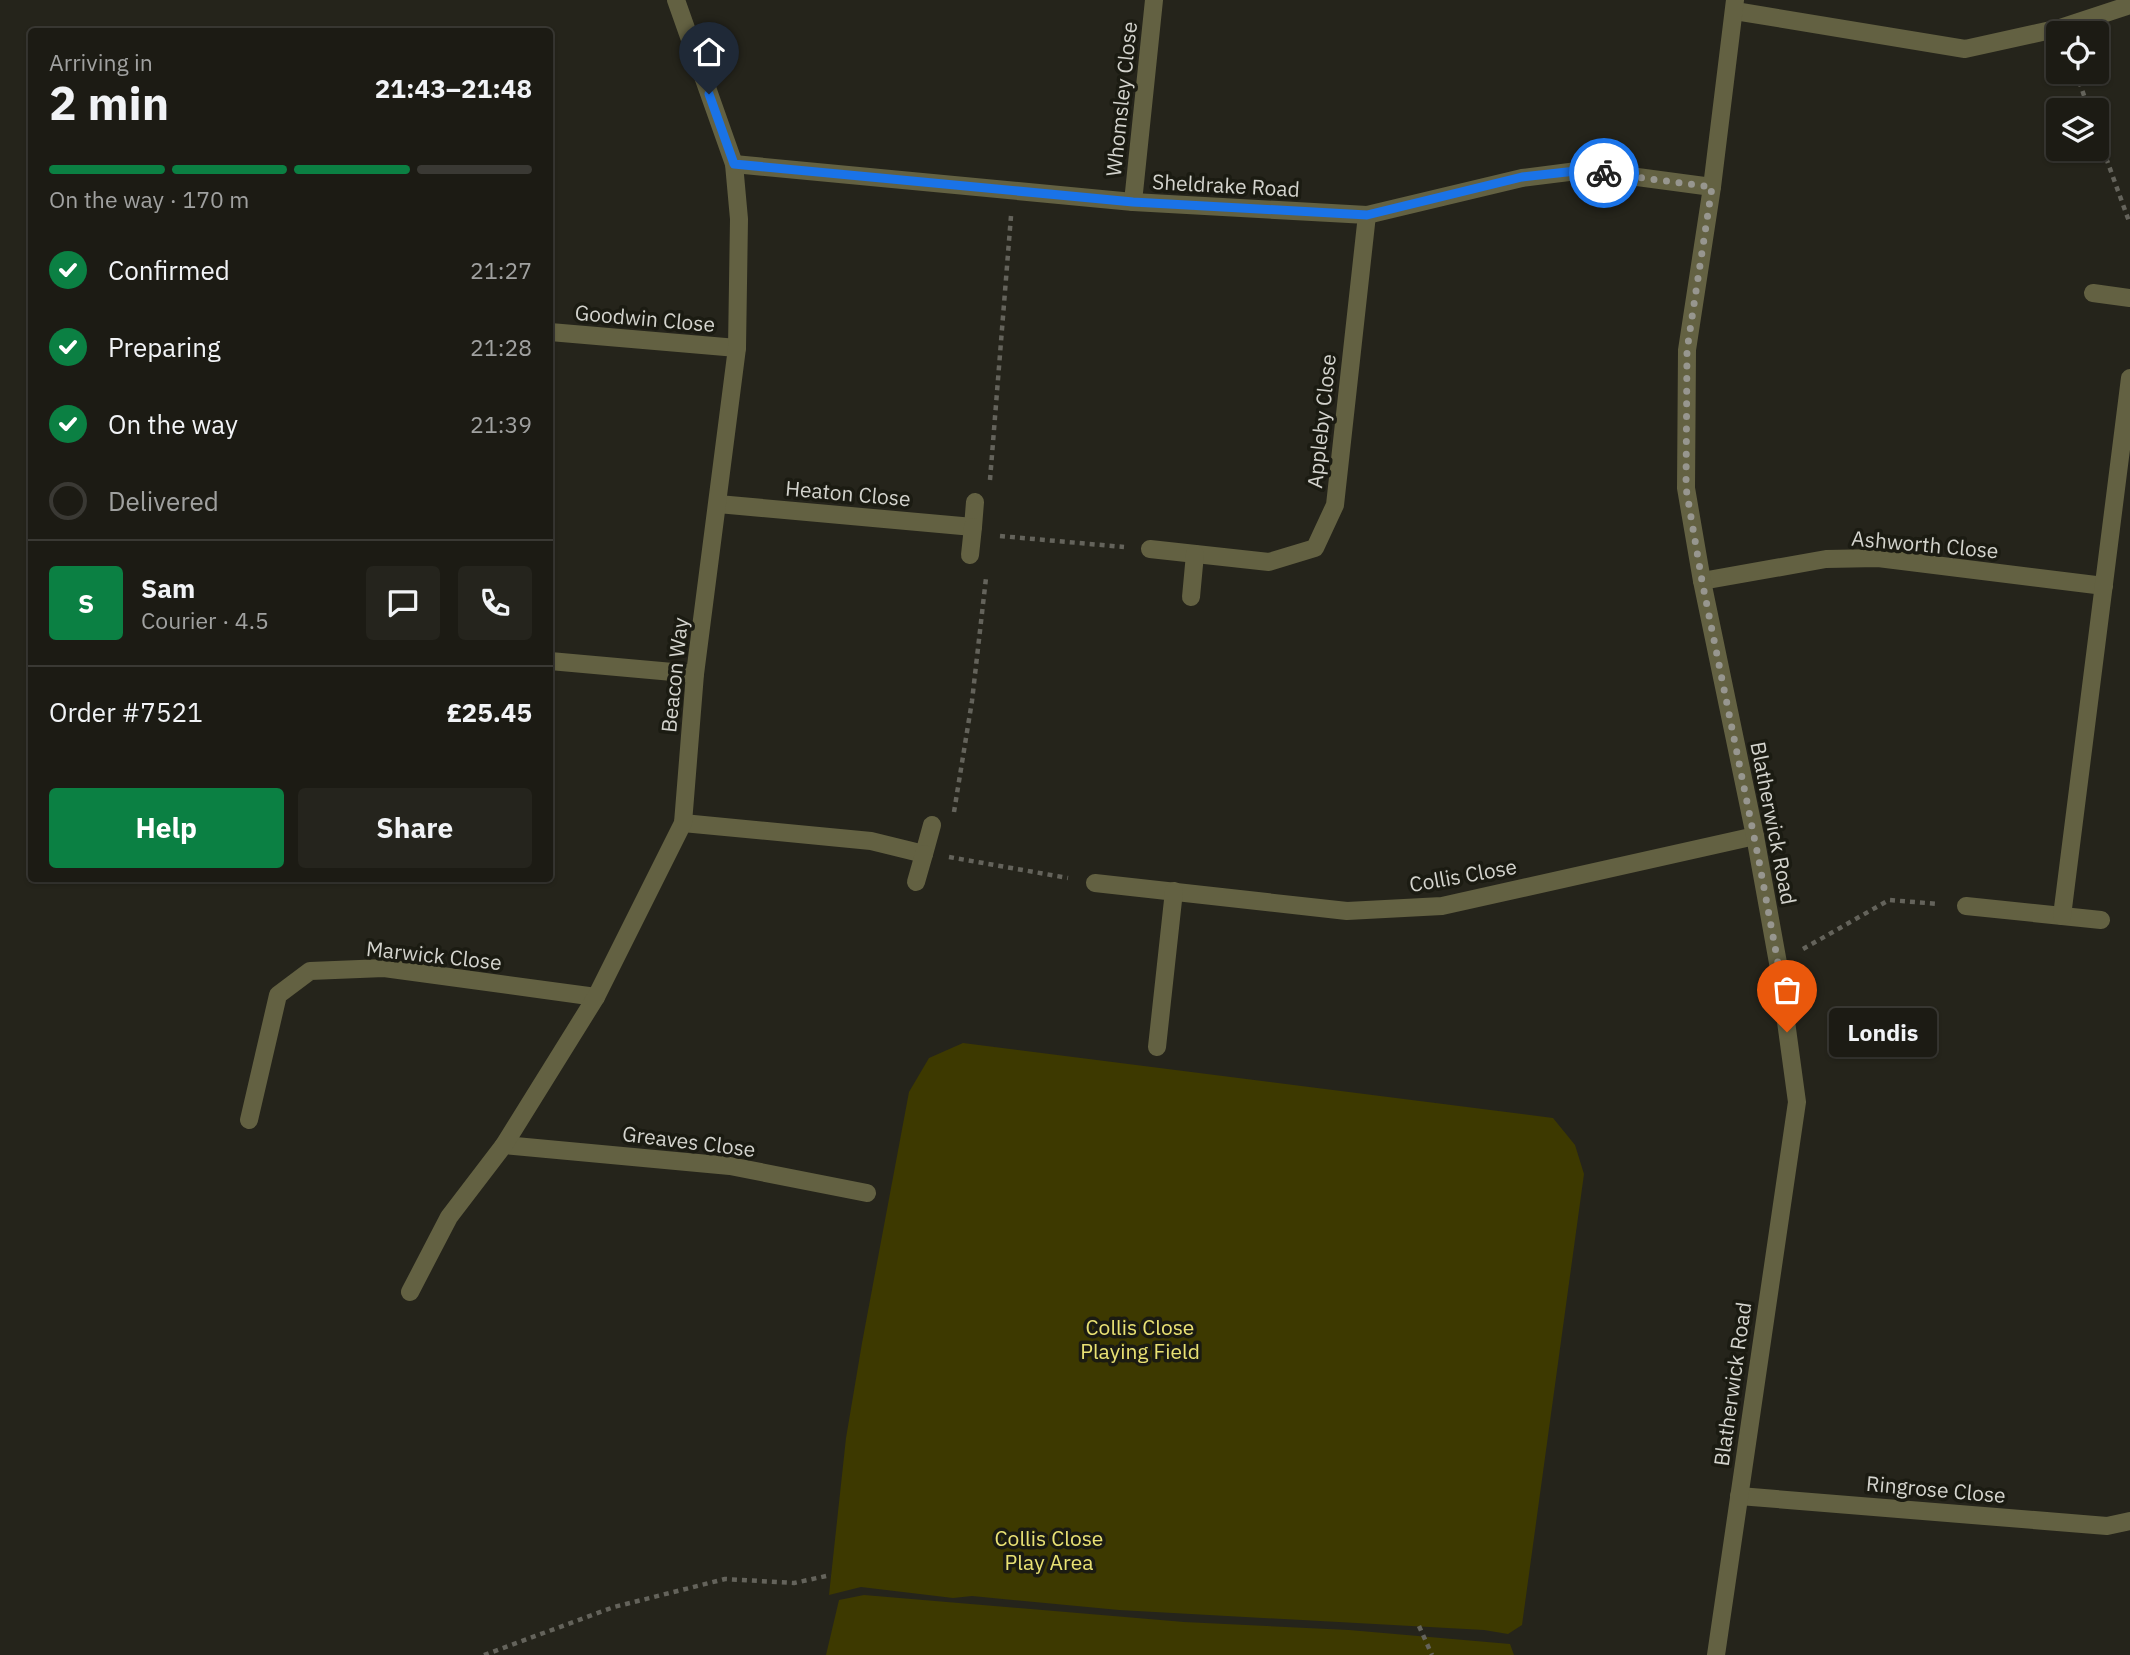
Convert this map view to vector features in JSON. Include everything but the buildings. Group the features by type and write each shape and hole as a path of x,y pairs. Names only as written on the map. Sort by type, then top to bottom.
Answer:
{"street":[{"name":"Beacon Way","path":"410,1292 449,1217 504,1145 596,997 683,823 695,674 737,348 739,219 734,164 676,0"},
{"name":"Whomsley Close","path":"1133,202 1154,0"},
{"path":"1735,6 1965,50 2060,28 2130,5"},
{"name":"Blatherwick Road","path":"1716,1655 1797,1102 1778,963 1686,488 1687,350 1712,187 1735,6"},
{"name":"Sheldrake Road","path":"734,164 1133,202 1367,215 1522,177 1585,170 1712,187"},
{"name":"Appleby Close","path":"1150,549 1269,562 1315,548 1335,505 1367,215"},
{"path":"2093,293 2130,298"},
{"name":"Goodwin Close","path":"553,332 737,348"},
{"path":"2062,916 2130,378"},
{"path":"970,555 975,502"},
{"name":"Heaton Close","path":"718,504 973,527"},
{"path":"1191,597 1195,554"},
{"name":"Ashworth Close","path":"1702,581 1826,559 1878,558 2104,586"},
{"path":"553,661 695,674"},
{"path":"683,823 871,841 924,855"},
{"path":"916,882 932,825"},
{"name":"Collis Close","path":"1095,883 1347,911 1442,906 1755,836"},
{"path":"1157,1047 1174,891"},
{"path":"1966,906 2101,920"},
{"name":"Marwick Close","path":"249,1120 278,995 310,971 384,968 596,997"},
{"name":"Greaves Close","path":"504,1145 730,1166 867,1193"},
{"name":"Ringrose Close","path":"1738,1496 2107,1526 2130,1521"}],"path":[{"path":"2107,161 2130,224"},
{"path":"975,502 990,490 1014,191"},
{"path":"973,527 991,535 1150,549"},
{"path":"953,818 972,701 987,577"},
{"path":"949,844 947,857 1095,883"},
{"path":"1778,963 1889,900 1966,906"},
{"path":"484,1655 614,1607 725,1578 794,1583 831,1575"},
{"path":"1419,1626 1432,1655"}],"green space":[{"name":"Collis Close Playing Field","path":"963,1043 1553,1118 1575,1145 1584,1174 1522,1625 1508,1634 1484,1630 1119,1610 972,1596 953,1598 861,1587 829,1595 846,1438 909,1092 929,1058"},
{"path":"864,1595 1184,1622 1349,1630 1510,1644 1514,1655 826,1655 839,1600"}],"way so far":[{"path":"1604,173 1712,187 1687,350 1686,488 1778,963 1787,1032"}],"place":[{"name":"Londis","path":"1787,1032"}],"route":[{"path":"709,94 734,164 1110,200 1367,215 1522,177 1585,170 1604,173"}],"park label":[{"name":"Collis Close Play Area","path":"1049,1550"}]}
